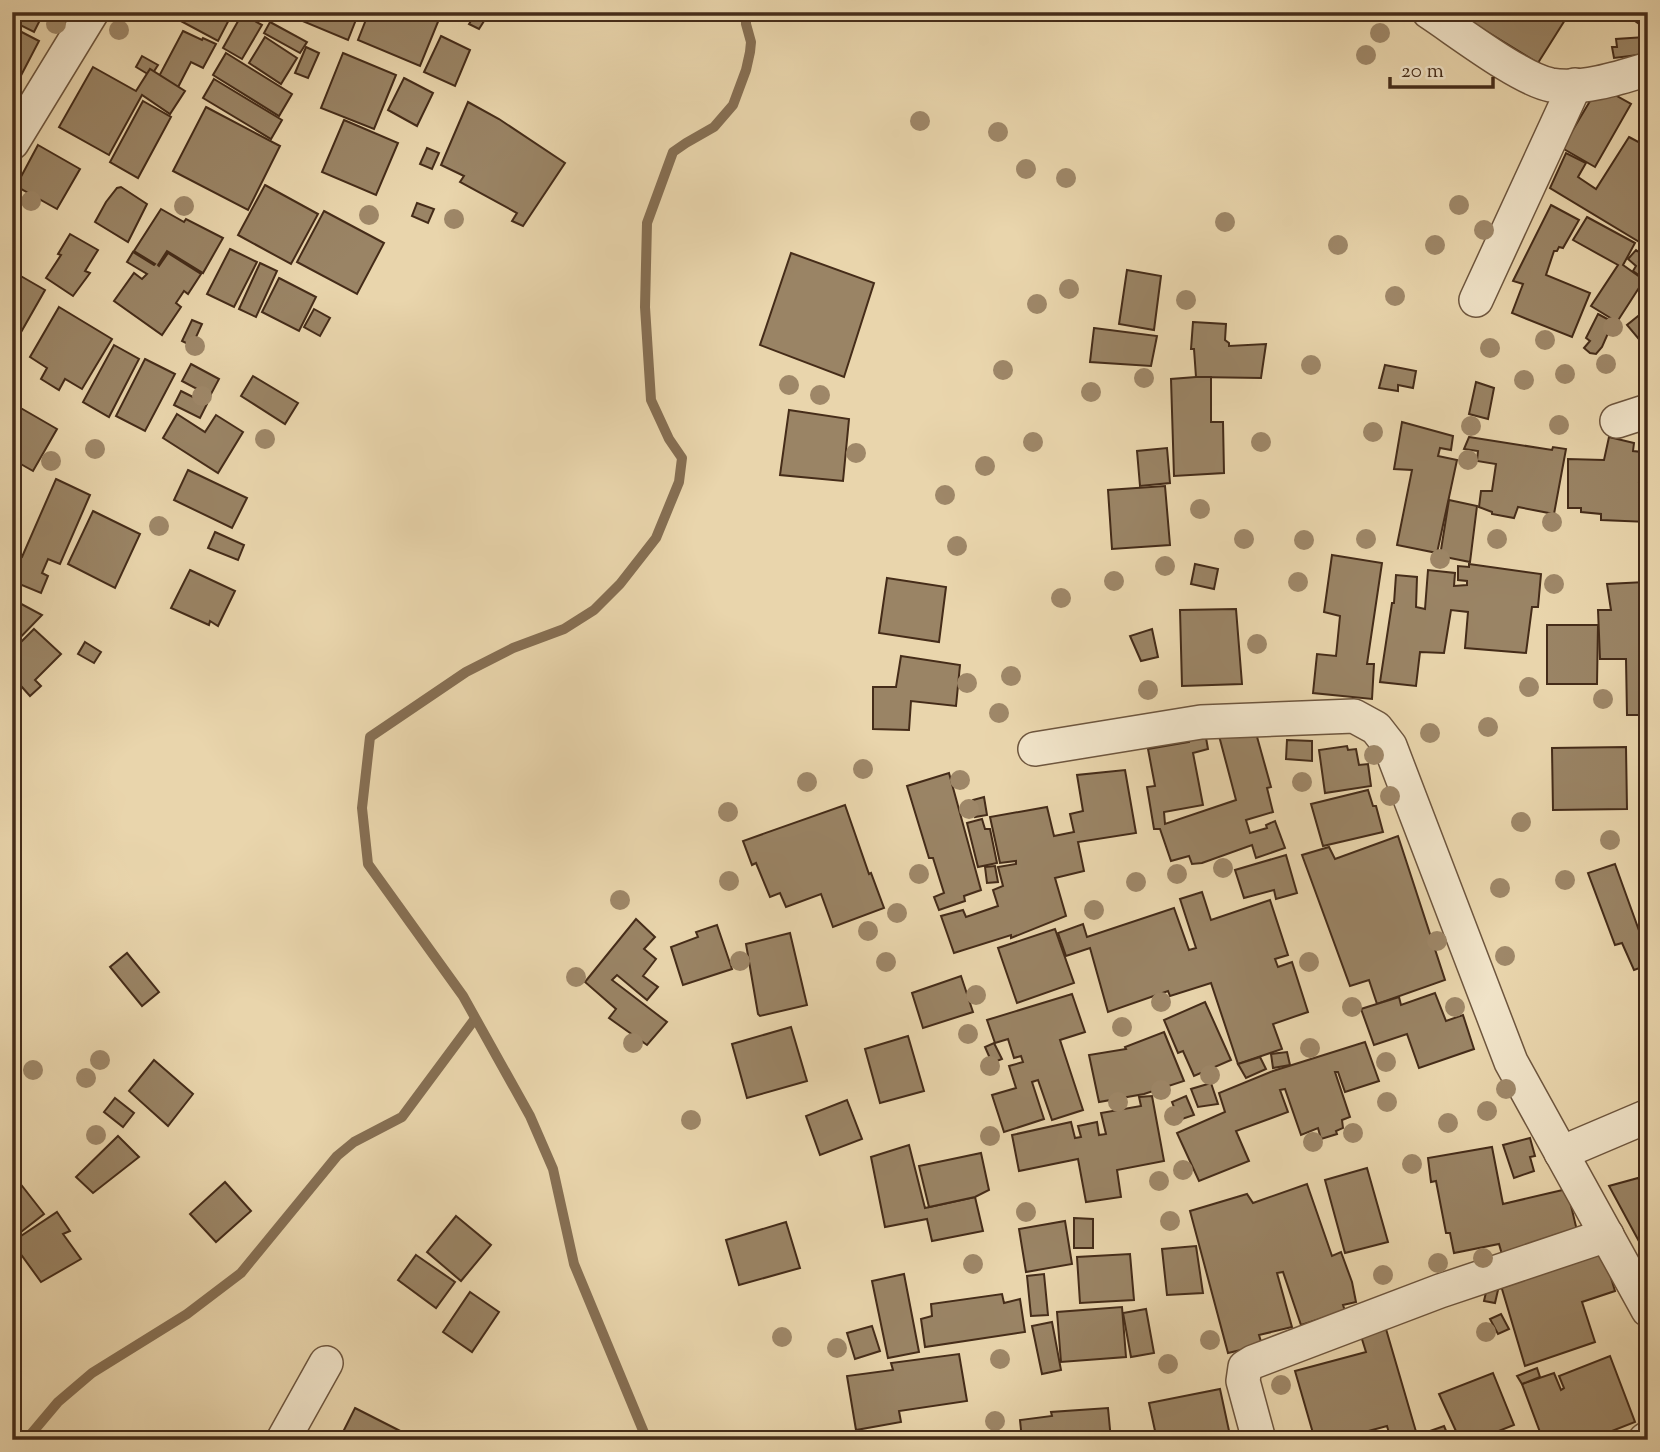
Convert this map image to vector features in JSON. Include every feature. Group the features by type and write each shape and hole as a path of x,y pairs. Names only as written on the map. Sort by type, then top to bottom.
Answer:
{"street":[{"path":"12,143 92,12"},
{"path":"1429,12 1523,74 1550,85 1575,85 1648,69"},
{"path":"1476,300 1575,85"},
{"path":"1035,749 1201,722 1354,716 1376,728 1390,746 1511,1062 1648,1310"},
{"path":"1561,1153 1648,1116"},
{"path":"1259,1440 1243,1381 1245,1367 1253,1362 1440,1290 1607,1235"},
{"path":"283,1440 326,1363"}],"building":[{"path":"12,12 44,12 34,32 12,21"},
{"path":"164,12 233,12 218,41"},
{"path":"289,12 359,12 348,40 288,15"},
{"path":"369,12 442,12 420,66 358,40"},
{"path":"1455,12 1570,12 1538,63"},
{"path":"1622,12 1648,12 1648,30"},
{"path":"476,13 486,18 479,29 469,24"},
{"path":"242,14 262,25 242,59 223,48"},
{"path":"270,22 307,42 300,53 264,33"},
{"path":"12,27 39,41 15,87 12,86"},
{"path":"183,31 216,44 203,68 191,62 176,91 157,80"},
{"path":"441,36 470,50 455,86 424,72"},
{"path":"265,37 297,58 281,84 249,63"},
{"path":"1645,37 1646,54 1614,58 1612,47 1617,47 1616,39"},
{"path":"306,47 319,53 308,78 295,73"},
{"path":"226,53 292,94 279,116 213,75"},
{"path":"343,53 396,75 374,129 321,108"},
{"path":"142,56 158,65 151,76 136,67"},
{"path":"93,67 136,91 150,69 185,91 170,114 142,95 109,155 59,127"},
{"path":"404,78 433,93 417,126 388,110"},
{"path":"214,79 282,120 271,139 203,98"},
{"path":"1599,86 1631,104 1595,167 1562,148"},
{"path":"143,101 171,117 138,178 110,162"},
{"path":"468,102 499,119 565,163 523,226 512,221 517,213 460,182 464,176 441,165"},
{"path":"206,107 280,146 248,210 173,171"},
{"path":"344,120 398,143 376,195 322,172"},
{"path":"1629,137 1648,147 1646,246 1550,188 1566,153 1586,163 1578,177 1596,189"},
{"path":"38,145 80,169 57,209 16,186"},
{"path":"427,148 439,153 432,169 420,164"},
{"path":"265,185 318,214 291,264 238,235"},
{"path":"121,187 147,204 128,242 95,222 106,202 117,188"},
{"path":"417,203 434,209 428,223 412,216"},
{"path":"1551,205 1579,220 1563,248 1559,247 1554,251 1546,275 1590,293 1572,337 1512,313 1523,284 1513,281"},
{"path":"161,209 223,238 203,273 167,251 158,265 168,253 201,274 188,294 184,291 176,303 181,307 162,335 114,301 134,273 142,279 147,274 127,262 133,252 155,264 134,251"},
{"path":"324,211 384,243 357,294 297,262"},
{"path":"1587,217 1635,243 1623,265 1644,280 1617,322 1591,306 1618,265 1573,240"},
{"path":"70,234 98,250 85,271 90,273 73,296 46,278 61,255 58,254"},
{"path":"230,249 257,262 234,307 207,294"},
{"path":"1636,250 1644,256 1639,262 1648,270 1643,278 1633,271 1636,266 1628,259"},
{"path":"791,253 874,283 844,377 760,345"},
{"path":"260,263 277,271 256,317 239,309"},
{"path":"1127,270 1161,276 1154,330 1119,324"},
{"path":"12,271 45,290 16,341 20,344 12,357"},
{"path":"279,278 316,297 299,331 262,312"},
{"path":"59,307 112,339 82,389 65,379 59,390 41,379 47,368 30,357"},
{"path":"1648,308 1648,350 1627,325"},
{"path":"314,309 330,318 320,336 304,327"},
{"path":"1598,314 1613,322 1596,354 1584,348 1590,341 1586,338"},
{"path":"192,320 202,324 192,346 182,341"},
{"path":"1193,322 1226,324 1225,340 1229,346 1266,344 1261,378 1196,377 1194,349 1191,349"},
{"path":"1094,328 1157,336 1151,366 1090,362"},
{"path":"114,345 139,359 109,417 83,402"},
{"path":"145,359 175,374 145,431 116,416"},
{"path":"191,364 219,379 210,396 182,381"},
{"path":"1385,365 1416,371 1413,388 1398,385 1398,391 1379,388"},
{"path":"253,376 298,403 285,424 241,396"},
{"path":"1211,377 1211,422 1223,422 1224,473 1174,476 1171,379"},
{"path":"1476,382 1494,388 1488,419 1469,414"},
{"path":"181,391 207,404 200,418 174,405"},
{"path":"12,403 57,429 33,471 12,459"},
{"path":"789,410 849,419 843,481 780,475"},
{"path":"177,414 205,432 216,415 243,432 218,473 163,438"},
{"path":"1402,422 1453,436 1451,450 1440,448 1438,456 1457,460 1437,553 1397,545 1412,470 1394,469"},
{"path":"1469,437 1552,450 1553,447 1566,449 1554,514 1518,507 1514,518 1492,514 1479,507 1481,491 1492,491 1496,464 1477,461 1478,451 1464,449"},
{"path":"1609,437 1634,443 1633,451 1642,452 1639,482 1648,483 1648,522 1601,520 1601,514 1581,512 1581,508 1568,508 1568,459 1604,460"},
{"path":"1167,448 1170,483 1140,486 1137,451"},
{"path":"188,470 247,498 232,528 174,500"},
{"path":"56,479 90,495 60,564 48,559 42,573 48,576 41,593 12,581 18,565 12,563 12,553 22,557"},
{"path":"1165,486 1170,545 1112,549 1108,490"},
{"path":"1449,500 1477,506 1470,562 1440,556"},
{"path":"93,511 140,534 115,588 68,564"},
{"path":"215,532 244,545 238,560 208,548"},
{"path":"1332,555 1382,563 1367,664 1374,664 1372,699 1313,693 1317,654 1336,656 1340,616 1324,612"},
{"path":"1195,564 1218,569 1214,589 1191,584"},
{"path":"1469,564 1541,574 1538,607 1532,607 1526,653 1465,648 1468,612 1451,610 1444,653 1420,652 1416,686 1380,682 1394,603 1396,575 1417,577 1416,607 1425,609 1428,570 1455,573 1454,586 1467,585 1467,581 1458,580 1458,566 1469,567"},
{"path":"190,570 235,591 218,626 210,621 209,625 171,608"},
{"path":"887,578 946,587 939,642 879,633"},
{"path":"1645,582 1648,608 1648,715 1627,715 1626,659 1600,659 1598,610 1611,610 1607,584"},
{"path":"12,599 42,615 12,646"},
{"path":"1236,609 1242,684 1182,686 1180,610"},
{"path":"1547,625 1598,625 1597,684 1547,684"},
{"path":"34,629 61,654 35,680 41,686 30,696 12,676 12,651"},
{"path":"1152,629 1158,657 1141,661 1130,636"},
{"path":"85,642 101,652 94,663 78,654"},
{"path":"901,656 960,665 956,706 911,701 909,730 873,729 873,687 896,687"},
{"path":"1254,726 1271,787 1267,788 1273,812 1246,820 1250,833 1267,828 1266,825 1275,821 1285,848 1256,858 1252,845 1202,863 1192,864 1189,856 1171,861 1160,829 1154,829 1147,787 1155,786 1148,749 1189,742 1188,735 1205,732 1208,749 1193,753 1203,805 1164,812 1165,824 1236,800 1218,732"},
{"path":"1287,740 1312,741 1312,761 1286,759"},
{"path":"1347,746 1348,750 1356,749 1359,765 1368,764 1371,786 1325,793 1319,750"},
{"path":"1626,747 1627,809 1553,810 1552,748"},
{"path":"1125,770 1136,833 1078,842 1084,871 1055,878 1066,916 1011,938 1011,935 954,953 941,916 963,910 966,917 998,906 993,890 1003,886 998,867 1016,864 1016,861 1000,863 990,817 1047,807 1054,836 1074,832 1070,814 1083,811 1077,775"},
{"path":"949,773 981,890 964,896 965,901 939,910 934,897 944,893 933,858 929,858 907,786"},
{"path":"1368,790 1373,806 1376,806 1383,832 1323,846 1311,804"},
{"path":"984,797 987,815 975,817 973,800"},
{"path":"845,805 884,908 833,927 821,894 786,907 780,893 770,897 756,863 752,865 743,841"},
{"path":"982,819 985,829 990,829 997,863 978,867 967,823"},
{"path":"1398,836 1445,980 1377,1004 1369,980 1350,986 1302,855 1329,847 1335,859"},
{"path":"1286,855 1297,893 1276,899 1274,890 1244,898 1235,870"},
{"path":"1615,864 1641,936 1648,934 1648,965 1634,970 1622,943 1615,945 1588,873"},
{"path":"995,866 998,882 987,883 985,867"},
{"path":"1202,892 1211,920 1270,900 1288,955 1275,959 1278,967 1292,962 1308,1012 1273,1024 1282,1049 1238,1064 1211,983 1170,996 1168,991 1108,1012 1090,948 1066,956 1058,933 1083,924 1087,937 1174,908 1189,950 1196,948 1180,899"},
{"path":"636,919 655,937 644,949 656,959 643,976 658,987 647,1000 617,975 612,980 667,1022 647,1045 609,1018 616,1009 585,982"},
{"path":"717,925 732,969 683,985 671,947 698,937 696,932"},
{"path":"1055,929 1074,983 1017,1003 998,948"},
{"path":"790,933 807,1005 760,1016 746,944"},
{"path":"127,953 159,992 142,1006 110,967"},
{"path":"961,976 973,1012 923,1028 912,993"},
{"path":"1435,993 1446,1021 1463,1015 1474,1049 1419,1068 1407,1034 1374,1045 1361,1009 1399,997 1401,1005"},
{"path":"1072,994 1085,1032 1060,1040 1083,1110 1052,1120 1038,1080 1032,1082 1044,1119 1004,1132 992,1095 1016,1088 1009,1066 1023,1062 1021,1056 1014,1058 1008,1039 995,1043 987,1020"},
{"path":"1205,1002 1231,1060 1194,1076 1183,1051 1178,1053 1164,1020"},
{"path":"791,1027 807,1081 747,1098 732,1044"},
{"path":"1164,1032 1184,1081 1144,1094 1099,1102 1089,1055 1126,1049 1125,1047"},
{"path":"908,1036 924,1091 880,1103 865,1049"},
{"path":"1365,1042 1379,1081 1345,1092 1338,1072 1335,1072 1350,1117 1342,1120 1343,1128 1336,1131 1337,1134 1321,1139 1318,1128 1301,1135 1285,1089 1280,1090 1288,1112 1236,1131 1249,1161 1199,1181 1177,1133 1225,1112 1219,1093 1273,1071"},
{"path":"994,1043 1002,1059 992,1063 985,1047"},
{"path":"1287,1052 1290,1065 1273,1068 1271,1054"},
{"path":"1260,1057 1266,1069 1246,1078 1238,1064"},
{"path":"154,1060 193,1094 168,1126 129,1091"},
{"path":"1211,1083 1218,1104 1198,1107 1191,1089"},
{"path":"1152,1096 1164,1161 1117,1170 1121,1197 1086,1202 1078,1159 1019,1171 1012,1135 1071,1122 1075,1138 1081,1137 1078,1126 1097,1122 1099,1135 1106,1134 1101,1113 1141,1106 1139,1097"},
{"path":"1186,1096 1194,1115 1179,1120 1172,1102"},
{"path":"115,1098 134,1113 123,1127 104,1112"},
{"path":"847,1100 862,1139 820,1155 806,1116"},
{"path":"118,1136 139,1157 93,1193 76,1177"},
{"path":"1530,1138 1535,1156 1530,1157 1534,1171 1514,1178 1503,1145"},
{"path":"909,1145 925,1208 975,1197 983,1231 932,1241 927,1219 885,1227 871,1157"},
{"path":"1492,1147 1503,1204 1567,1189 1579,1239 1503,1258 1499,1244 1454,1253 1450,1233 1446,1233 1436,1181 1431,1182 1428,1158"},
{"path":"981,1153 989,1190 975,1197 929,1207 919,1166"},
{"path":"1367,1168 1388,1242 1345,1253 1325,1180"},
{"path":"12,1173 44,1214 12,1239"},
{"path":"1638,1178 1648,1195 1648,1258 1609,1186"},
{"path":"225,1182 251,1211 216,1242 190,1214"},
{"path":"1307,1184 1332,1256 1341,1252 1356,1302 1343,1305 1345,1311 1301,1325 1283,1272 1277,1273 1292,1327 1259,1335 1262,1345 1228,1353 1190,1211 1247,1194 1253,1203"},
{"path":"57,1212 70,1231 63,1234 81,1259 41,1282 12,1242"},
{"path":"456,1216 491,1245 461,1281 427,1252"},
{"path":"1074,1218 1093,1219 1093,1248 1074,1248"},
{"path":"1065,1221 1072,1264 1026,1272 1019,1229"},
{"path":"786,1222 800,1268 739,1285 726,1240"},
{"path":"1196,1246 1203,1293 1167,1295 1162,1249"},
{"path":"1602,1248 1615,1291 1582,1302 1595,1342 1525,1366 1499,1279"},
{"path":"1130,1254 1134,1300 1080,1303 1077,1257"},
{"path":"416,1255 455,1282 436,1308 398,1280"},
{"path":"904,1274 919,1352 888,1358 872,1281"},
{"path":"1044,1274 1048,1315 1031,1316 1027,1276"},
{"path":"1487,1288 1498,1290 1495,1303 1484,1301"},
{"path":"470,1292 499,1312 472,1352 443,1332"},
{"path":"1002,1294 1004,1303 1020,1299 1025,1332 925,1347 921,1319 932,1316 931,1304"},
{"path":"1122,1307 1126,1357 1061,1362 1057,1312"},
{"path":"1146,1309 1154,1353 1131,1357 1123,1313"},
{"path":"1501,1314 1509,1329 1498,1334 1490,1319"},
{"path":"1052,1322 1061,1370 1042,1374 1032,1326"},
{"path":"872,1326 880,1351 855,1359 847,1333"},
{"path":"1386,1329 1417,1435 1391,1440 1387,1426 1346,1437 1346,1440 1315,1440 1295,1371 1366,1352 1361,1336"},
{"path":"959,1354 967,1401 899,1411 901,1422 856,1430 847,1376 893,1370 891,1363"},
{"path":"1610,1356 1635,1422 1589,1440 1543,1440 1522,1384 1554,1373 1561,1390 1564,1388 1559,1376"},
{"path":"1537,1368 1540,1377 1522,1384 1517,1376"},
{"path":"1493,1373 1514,1425 1476,1440 1460,1440 1439,1394"},
{"path":"1220,1389 1231,1440 1157,1440 1149,1403"},
{"path":"355,1408 418,1440 339,1440"},
{"path":"1108,1408 1111,1440 1022,1440 1020,1420 1052,1416 1051,1412"},
{"path":"1444,1426 1449,1438 1417,1440 1416,1436"}],"waterway":[{"path":"647,1440 574,1264 553,1169 530,1116 463,996 368,864 362,808 370,737 466,672 513,648 564,629 594,610 620,584 656,538 679,482 682,458 669,439 651,400 645,307 647,223 673,152 714,127 733,105 750,52 746,12"},
{"path":"26,1440 58,1402 92,1373 187,1314 241,1273 337,1156 354,1142 402,1117 474,1020"}]}
